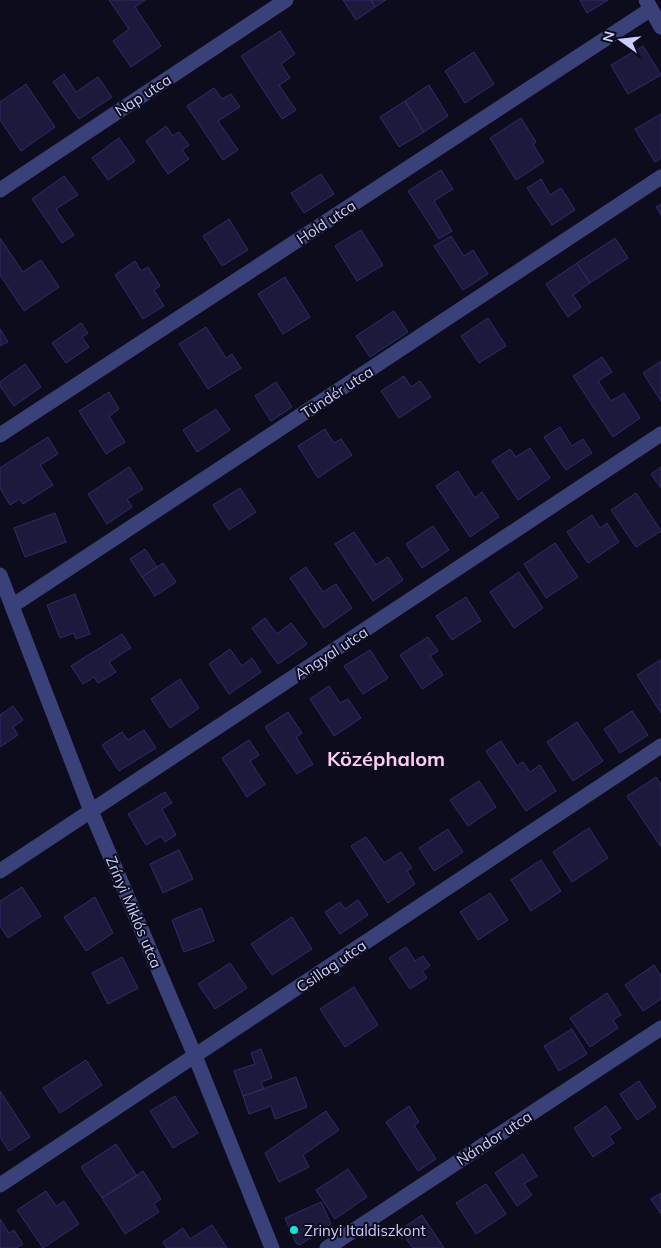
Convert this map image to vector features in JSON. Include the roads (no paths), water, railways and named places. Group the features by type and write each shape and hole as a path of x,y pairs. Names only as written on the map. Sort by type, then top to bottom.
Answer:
{"street":[{"name":"Nap utca","path":"0,190 286,0"},
{"name":"Hold utca","path":"0,435 655,12"},
{"name":"Tündér utca","path":"12,606 661,177"},
{"name":"Angyal utca","path":"0,871 661,434"},
{"name":"Zrínyi Miklós utca","path":"0,575 91,811 195,1056 272,1248"},
{"name":"Csillag utca","path":"0,1185 661,746"},
{"name":"Nándor utca","path":"327,1248 661,1028"}],"place":[{"name":"Zrinyi Italdiszkont","path":"294,1230"}],"district":[{"name":"Középhalom","path":"386,758"}]}
